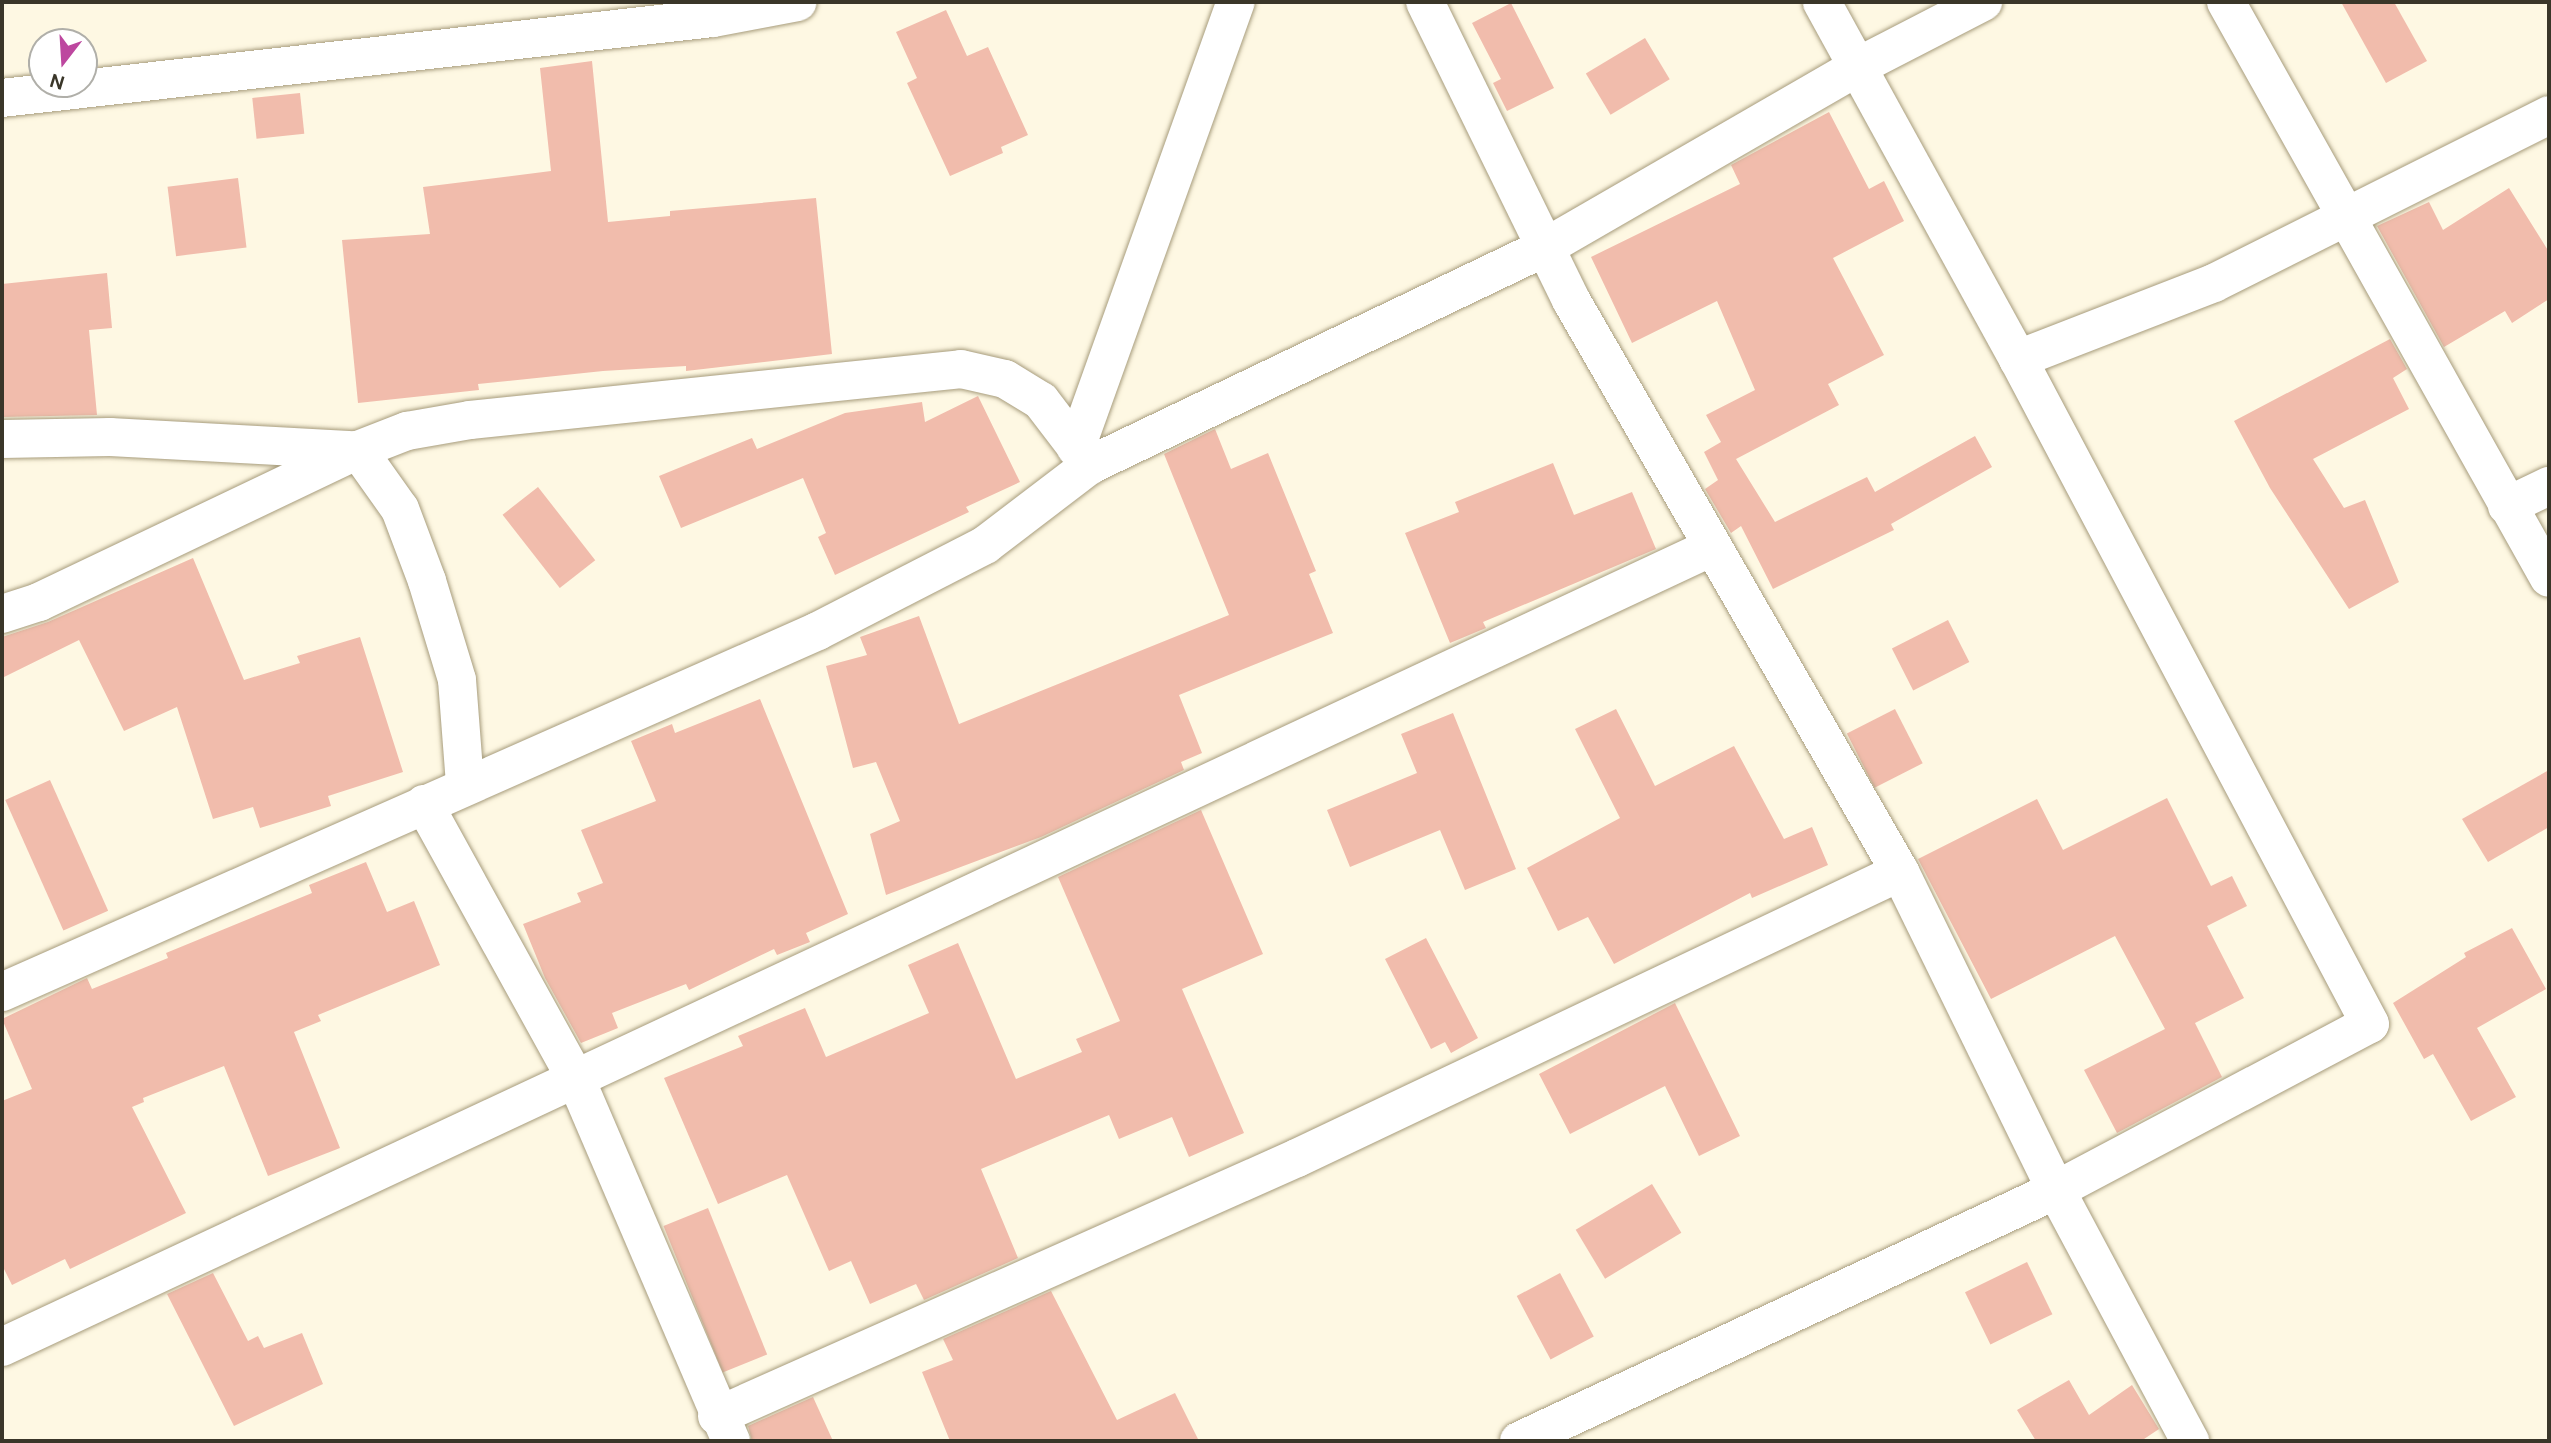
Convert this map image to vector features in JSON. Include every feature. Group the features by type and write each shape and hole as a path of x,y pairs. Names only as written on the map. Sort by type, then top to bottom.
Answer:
{"street":[{"path":"2,98 713,18 798,2"},
{"path":"1083,457 1236,2"},
{"path":"1425,2 1544,248 1710,548 1900,872 2056,1190 2190,1441"},
{"path":"1519,1441 2056,1190 2370,1024 2018,359 1822,2"},
{"path":"2,992 465,784 818,631 985,545 1083,457 1544,248 1857,67 1983,2"},
{"path":"2226,2 2345,220 2549,578"},
{"path":"2018,359 2214,283 2345,220 2549,115"},
{"path":"2,614 39,602 358,450 407,431 470,420 961,369 1005,379 1041,401 1083,457"},
{"path":"2,439 110,437 358,450"},
{"path":"358,450 400,509 427,580 457,680 465,784"},
{"path":"2507,506 2549,486"},
{"path":"2,1347 1710,548"},
{"path":"424,804 575,1077 724,1429 1900,872"}],"building":[{"path":"2341,2 2394,2 2427,61 2386,83"},
{"path":"1511,3 1554,88 1507,111 1493,83 1501,79 1472,23"},
{"path":"946,10 967,56 988,47 1028,135 1001,147 1003,153 950,176 907,83 917,78 896,32"},
{"path":"1645,38 1670,79 1611,115 1586,74"},
{"path":"592,61 608,222 670,216 670,211 816,198 832,354 686,371 686,366 603,371 478,384 479,390 358,403 342,240 430,234 423,187 551,171 540,68"},
{"path":"300,93 304,134 257,139 252,98"},
{"path":"1829,112 1869,189 1884,181 1904,221 1833,258 1884,355 1828,384 1839,405 1736,459 1775,522 1867,477 1875,492 1975,436 1992,467 1891,524 1894,530 1773,589 1741,526 1731,533 1705,489 1718,480 1704,452 1721,442 1706,415 1755,390 1717,301 1632,343 1591,257 1740,184 1731,165"},
{"path":"238,178 247,247 176,256 168,187"},
{"path":"2509,188 2549,252 2549,299 2512,323 2505,311 2444,347 2377,226 2429,202 2443,230"},
{"path":"107,273 112,328 89,330 97,415 2,417 2,284"},
{"path":"2390,339 2407,369 2393,378 2409,409 2313,459 2344,508 2365,500 2399,582 2349,609 2270,488 2234,421"},
{"path":"978,396 1020,482 966,507 969,512 835,575 818,537 826,533 803,478 681,528 659,476 752,438 757,449 845,413 922,402 925,422"},
{"path":"1215,429 1231,469 1268,453 1316,571 1309,574 1333,633 1179,695 1202,753 1181,762 1184,770 1041,837 886,895 870,834 900,821 876,762 853,768 826,666 867,655 860,637 919,616 959,724 1229,615 1164,454"},
{"path":"1553,463 1574,515 1632,492 1656,549 1483,622 1486,628 1450,643 1405,533 1459,512 1455,502"},
{"path":"538,487 595,560 560,588 503,515"},
{"path":"193,558 244,680 300,663 297,656 360,637 403,772 328,796 331,806 260,828 253,807 213,819 177,707 124,731 79,640 2,678 2,637 48,622"},
{"path":"1948,620 1969,662 1913,690 1892,649"},
{"path":"760,699 848,914 806,933 810,942 777,955 774,949 689,990 686,984 612,1013 618,1028 581,1043 545,978 523,924 581,902 577,893 603,883 581,830 656,801 631,741 672,724 675,733"},
{"path":"1616,709 1655,786 1734,746 1784,839 1812,827 1828,865 1752,898 1750,893 1614,964 1588,917 1558,931 1527,868 1620,818 1575,729"},
{"path":"1895,709 1923,763 1875,788 1847,734"},
{"path":"1453,713 1516,869 1465,890 1440,830 1350,867 1327,810 1417,773 1401,734"},
{"path":"2549,770 2549,827 2488,862 2462,819"},
{"path":"50,780 108,911 63,931 5,800"},
{"path":"2167,798 2211,886 2232,876 2247,906 2207,926 2244,998 2195,1023 2222,1077 2117,1133 2084,1070 2165,1029 2115,936 1991,999 1918,859 2037,799 2063,850"},
{"path":"1201,810 1263,954 1182,989 1244,1133 1189,1157 1172,1117 1119,1139 1109,1115 981,1169 1018,1258 924,1300 916,1284 870,1304 851,1261 829,1271 787,1175 718,1204 664,1078 743,1046 738,1036 805,1008 826,1057 929,1013 908,965 958,943 1016,1079 1082,1052 1076,1039 1120,1021 1058,877"},
{"path":"366,862 387,912 414,901 440,965 318,1015 321,1021 294,1032 340,1148 268,1176 224,1066 143,1098 144,1102 132,1107 186,1213 70,1269 65,1259 12,1285 2,1265 2,1101 32,1089 2,1019 87,978 92,989 168,958 166,953 312,893 309,885"},
{"path":"2512,928 2546,989 2477,1028 2516,1097 2471,1121 2433,1054 2424,1059 2393,1003 2466,957 2464,953"},
{"path":"1426,938 1478,1038 1451,1053 1445,1042 1431,1049 1385,959"},
{"path":"1675,1003 1740,1136 1699,1156 1665,1086 1570,1134 1539,1074"},
{"path":"1652,1184 1681,1233 1605,1279 1576,1230"},
{"path":"708,1208 767,1354 723,1372 663,1226"},
{"path":"2027,1262 2052,1314 1990,1344 1965,1292"},
{"path":"213,1273 248,1341 258,1336 264,1348 302,1333 323,1384 234,1426 167,1294"},
{"path":"1560,1273 1594,1337 1551,1360 1517,1296"},
{"path":"1051,1291 1117,1420 1175,1393 1199,1441 950,1441 922,1372 953,1360 943,1339"},
{"path":"2069,1380 2089,1415 2132,1385 2159,1429 2141,1441 2036,1441 2017,1410"},
{"path":"813,1397 833,1441 752,1441 748,1426"}]}
